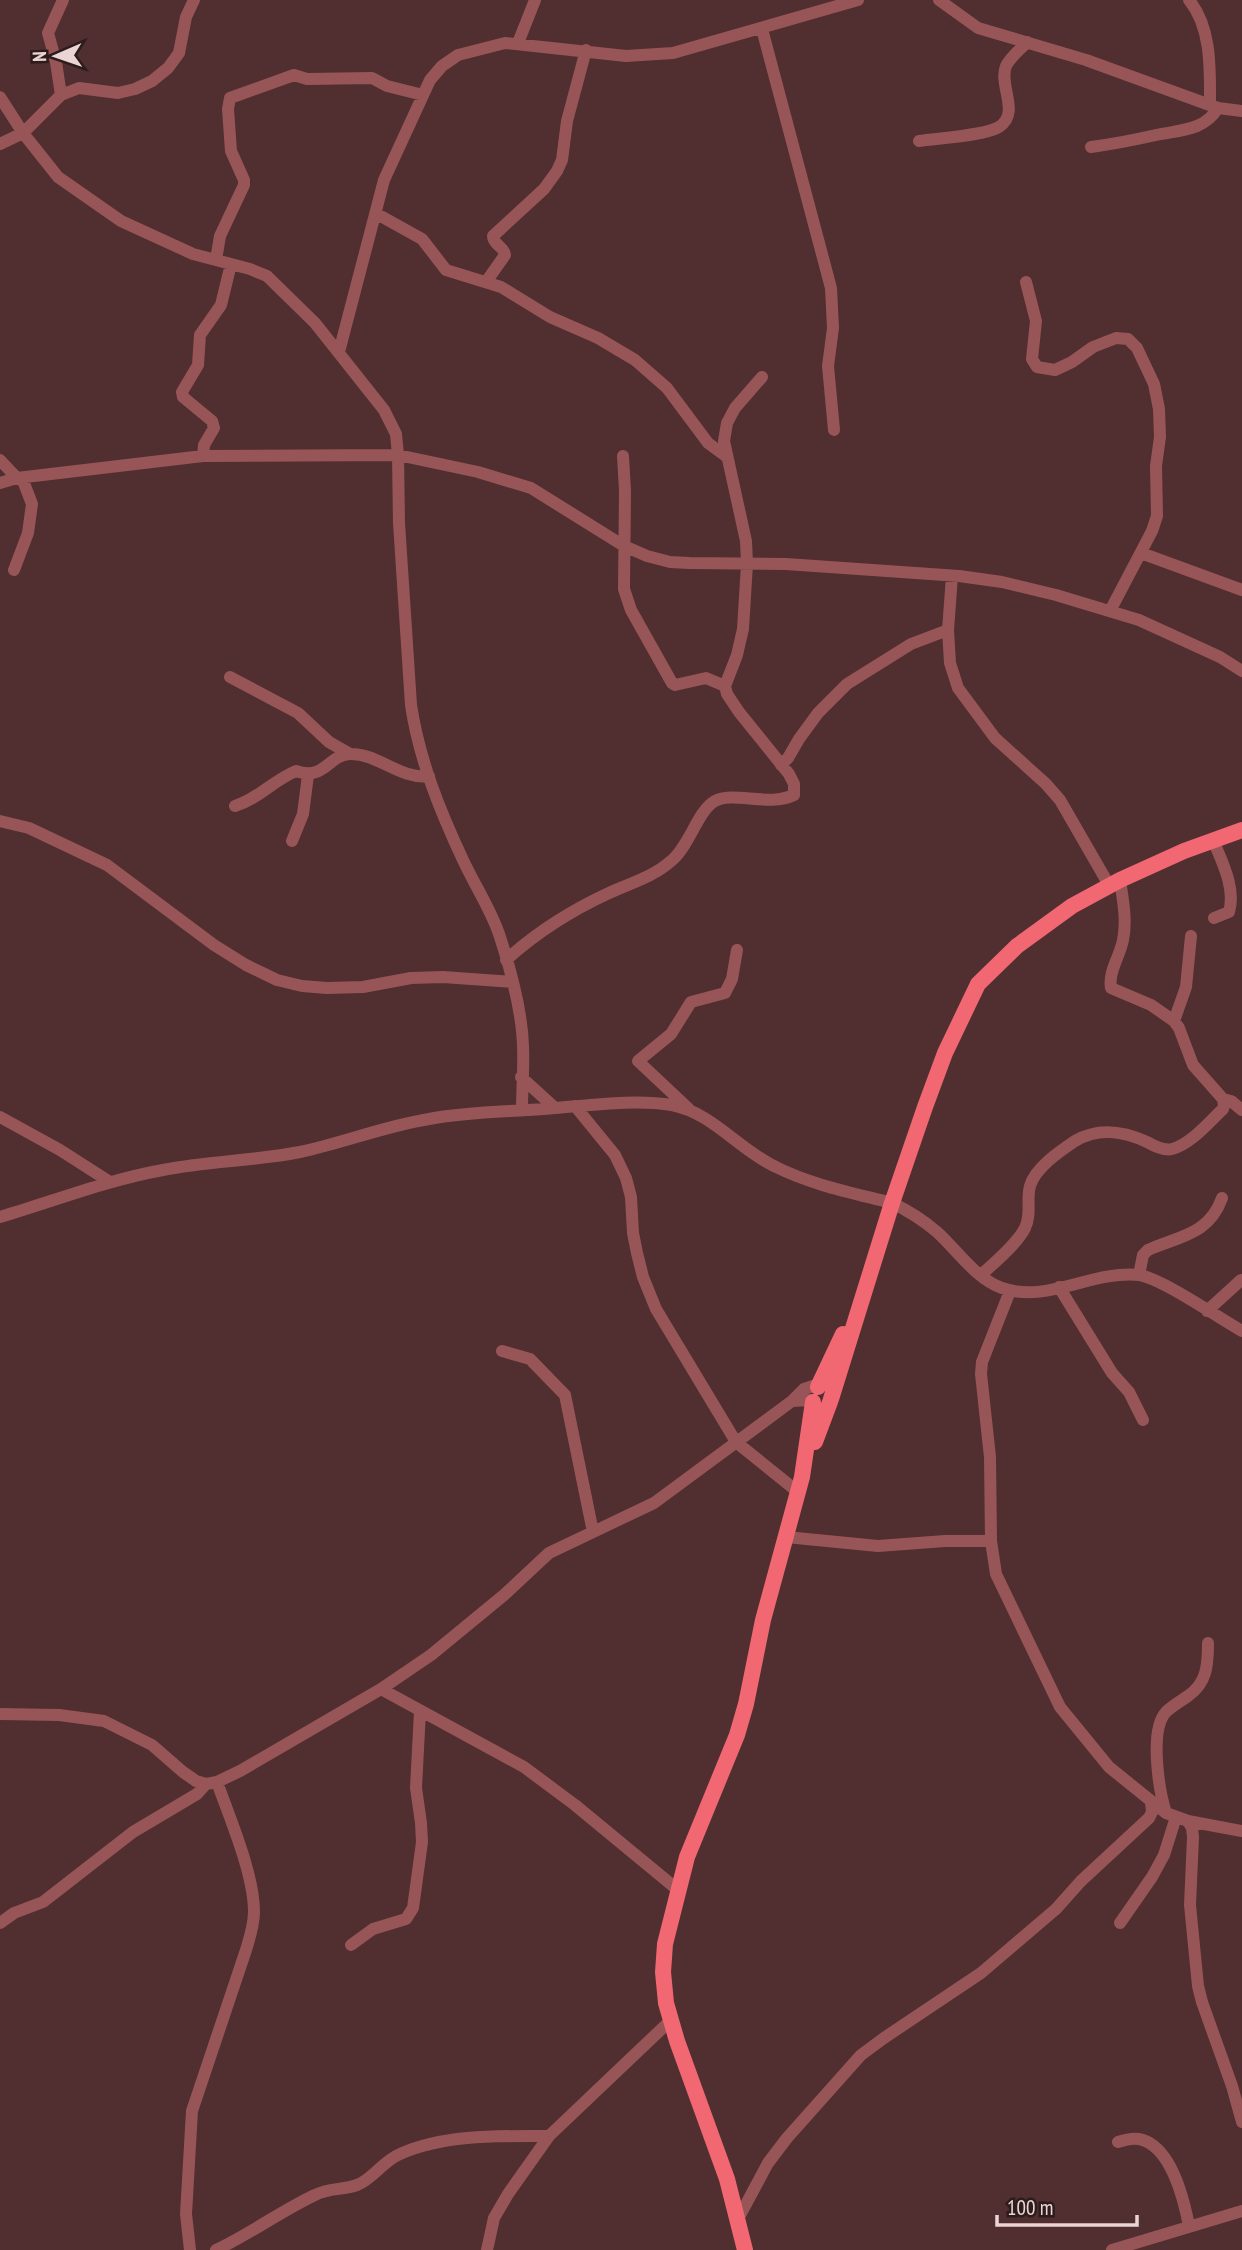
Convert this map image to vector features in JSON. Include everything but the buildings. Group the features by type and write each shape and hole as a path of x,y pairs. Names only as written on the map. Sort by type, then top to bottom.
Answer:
{"main road":[{"path":"745,2250 727,2179 681,2053 666,2003 663,1972 666,1944 687,1857 737,1735 763,1620 800,1484 831,1401 892,1203 945,1053 978,984 1017,946 1072,906 1115,882 1242,830"},
{"path":"800,1484 815,1394 862,1298"},
{"path":"815,1394 827,1388 831,1401"}],"street":[{"path":"61,95 48,33 63,0"},
{"path":"0,144 23,134 61,95 79,88 118,93 152,81 169,68 179,53 186,17 194,0"},
{"path":"518,43 535,0"},
{"path":"339,352 384,180 430,80 442,66 458,55 505,43 626,56 673,53 858,0"},
{"path":"939,0 978,28 1086,60 1214,106 1242,111"},
{"path":"1091,147 1185,131 1213,117 1206,39 1200,18 1189,0"},
{"path":"762,29 831,288 834,328 828,366 834,430"},
{"path":"919,141 986,132 1000,127 1006,120 1009,108 1004,77 1006,65 1027,42"},
{"path":"486,282 505,255 494,242 493,236 544,189 562,160 567,121 586,50"},
{"path":"216,260 220,236 244,185 231,151 228,109 230,98 294,75 307,79 372,78 387,86 423,95"},
{"path":"0,97 23,134 58,177 121,220 193,254 267,276 315,323 384,410 396,434 398,455 399,523 414,728 429,776 463,860 500,934 523,1046 522,1110"},
{"path":"377,214 422,239 446,270 501,287 550,317 598,338 635,360 667,388 708,443 727,457"},
{"path":"203,456 204,444 215,428 212,421 182,395 198,365 200,335 221,305 231,264"},
{"path":"1026,282 1036,321 1032,359 1037,367 1055,370 1093,347 1116,338 1128,340 1137,348 1154,384 1159,409 1160,438 1156,466 1157,516 1152,531 1110,611"},
{"path":"506,960 531,938 564,918 611,892 650,877 673,860 714,802 725,799 782,801 794,795 794,784 739,712 725,686 737,655 743,629 747,564 746,541 724,441 727,422 735,408 762,377"},
{"path":"0,484 20,478 203,456 398,455 478,472 531,488 624,545 670,562 786,564 1002,582 1139,620 1177,635 1241,669"},
{"path":"623,456 624,589 631,610 668,679 675,685 706,678 725,686"},
{"path":"0,460 20,478 32,504 28,533 14,570"},
{"path":"1141,553 1242,590"},
{"path":"952,576 948,630 950,663 958,688 995,738 1060,800 1115,882 1124,939 1110,978 1111,988 1152,1005 1174,1021 1193,1065 1223,1099 1224,1105 1223,1109 1189,1140 1173,1149 1165,1150 1122,1133 1105,1131 1087,1135 1074,1142 1036,1175 1030,1185 1031,1211 1024,1230 981,1275"},
{"path":"781,765 817,713 847,684 911,643 948,630"},
{"path":"230,677 298,713 329,742 350,754"},
{"path":"235,806 256,797 287,775 296,771 308,775 350,754 362,755 417,778 429,776"},
{"path":"292,841 303,814 308,775"},
{"path":"0,821 29,828 107,865 214,945 277,980 327,988 363,987 432,977 512,982"},
{"path":"1213,841 1228,880 1231,905 1229,912 1214,918"},
{"path":"1174,1021 1186,987 1191,936"},
{"path":"737,950 732,979 725,993 691,1002 671,1034 638,1061 689,1109 774,1167 807,1180 892,1203 918,1217 981,1275 998,1287 1020,1293 1039,1293 1119,1276 1139,1275 1156,1280 1242,1331"},
{"path":"521,1077 555,1108"},
{"path":"1223,1099 1231,1101 1242,1110"},
{"path":"0,1217 110,1182 167,1169 299,1152 430,1118 642,1103 689,1109"},
{"path":"575,1106 615,1155 626,1178 631,1197 633,1233 643,1277 656,1309 736,1442 800,1484"},
{"path":"0,1117 60,1150 110,1182"},
{"path":"1139,1275 1143,1255 1148,1250 1199,1229 1211,1220 1222,1198"},
{"path":"1207,1311 1241,1280"},
{"path":"1059,1287 1112,1373 1129,1392 1143,1420"},
{"path":"1010,1291 982,1362 981,1374 990,1457 991,1541 996,1574 1060,1707 1109,1767 1151,1802 1192,1828 1190,1905 1198,1986 1230,2078 1242,2122"},
{"path":"502,1351 530,1359 565,1395 593,1532"},
{"path":"0,1923 14,1913 43,1902 133,1832 212,1783 240,1771 381,1689 431,1655 550,1553 654,1503 792,1401 808,1386 813,1386 815,1394"},
{"path":"786,1536 878,1546 991,1541"},
{"path":"1120,1923 1164,1855 1177,1817 1160,1786 1156,1742 1158,1724 1165,1713 1198,1688 1208,1668 1208,1643"},
{"path":"381,1689 524,1768 575,1805 678,1890"},
{"path":"351,1945 373,1928 406,1919 411,1915 422,1842 416,1788 420,1711"},
{"path":"0,1714 59,1715 104,1721 152,1745 196,1781 212,1783"},
{"path":"190,2250 186,2214 192,2111 252,1931 254,1911 240,1850 212,1783"},
{"path":"738,2218 780,2146 854,2062 884,2038 981,1973 1026,1936 1149,1818 1152,1812 1151,1802"},
{"path":"1177,1817 1242,1831"},
{"path":"0,1907 14,1913"},
{"path":"487,2250 494,2218 549,2136 671,2020"},
{"path":"216,2250 314,2195 365,2181 384,2163 400,2154 425,2146 461,2140 500,2136 549,2136"},
{"path":"1118,2142 1139,2139 1150,2143 1159,2151 1182,2194 1189,2226"},
{"path":"1112,2250 1242,2211"}]}
